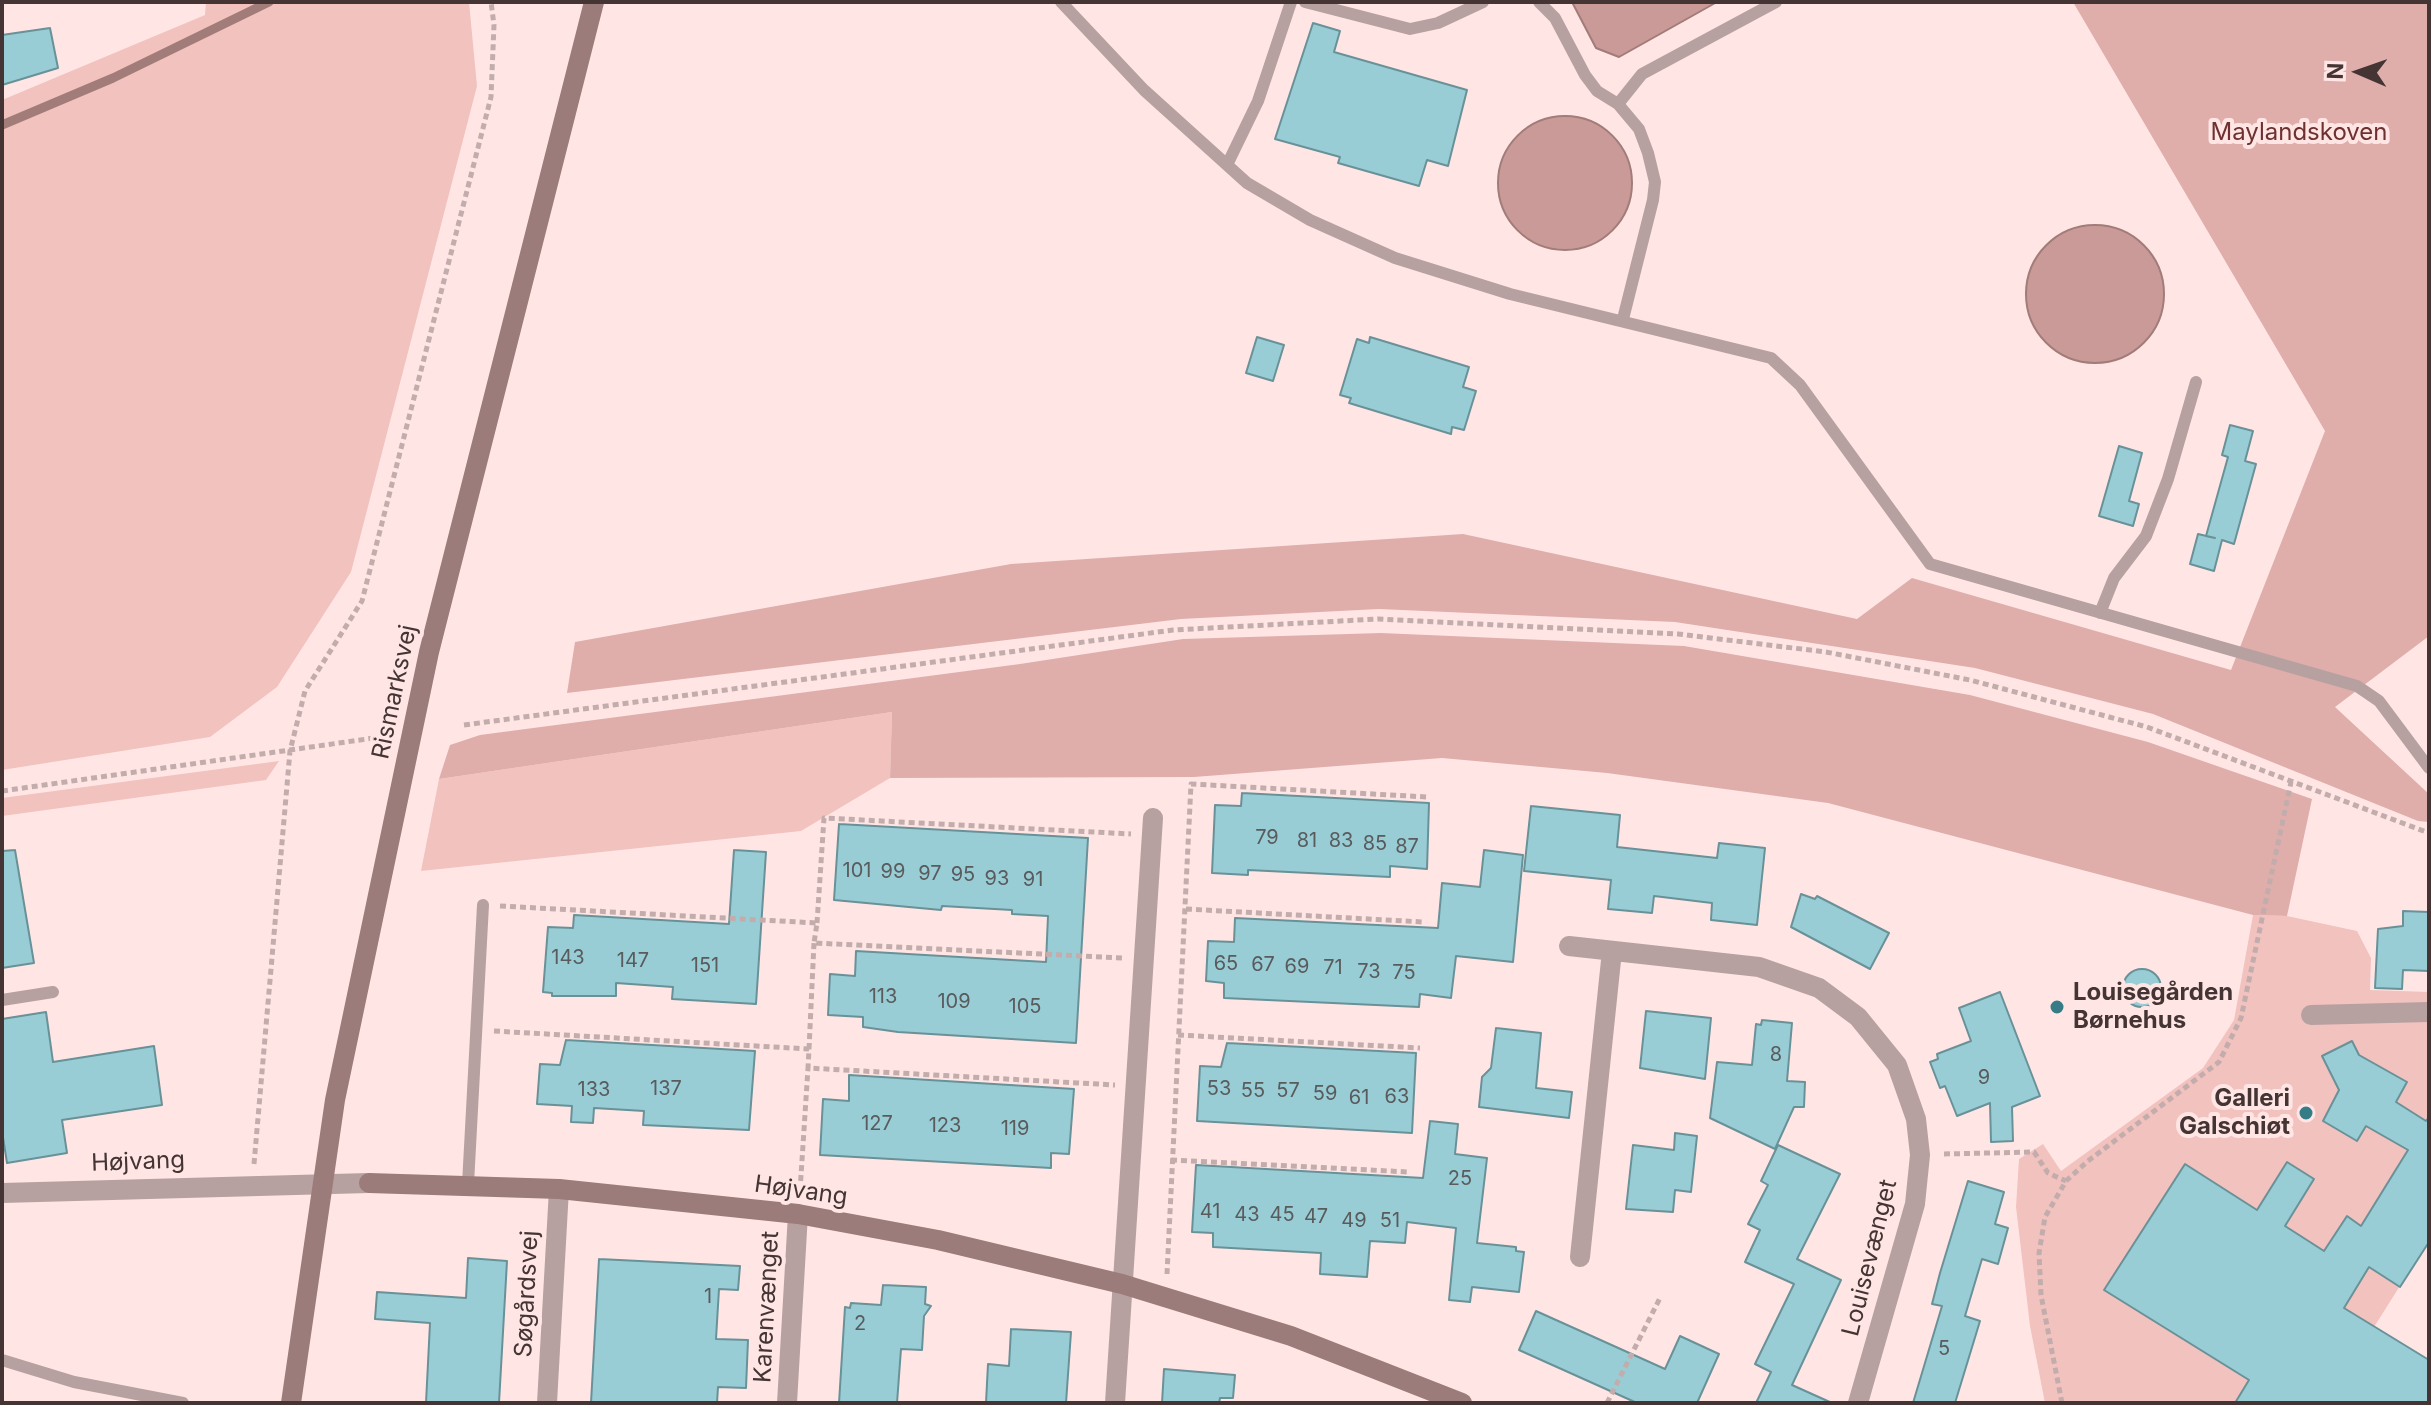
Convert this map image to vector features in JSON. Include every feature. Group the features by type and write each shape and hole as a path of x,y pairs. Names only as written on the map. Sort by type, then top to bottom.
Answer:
{"main road":[{"name":"Rismarksvej","path":"291,1403 335,1100 426,667 594,2"},
{"name":"Højvang","path":"369,1183 559,1189 798,1214 938,1240 1122,1284 1291,1336 1452,1401"}],"street":[{"path":"1115,1403 1152,827"},
{"name":"Louisevænget","path":"1569,946 1759,967 1819,988 1858,1017 1897,1065 1916,1119 1920,1155 1915,1204 1858,1403"},
{"path":"1580,1257 1612,951"},
{"path":"2311,1015 2429,1012"},
{"name":"Højvang","path":"2,1193 369,1183"},
{"name":"Søgårdsvej","path":"547,1403 559,1189"},
{"name":"Karenvænget","path":"787,1403 798,1214"}],"lane":[{"path":"1061,2 1144,90 1227,165 1257,189 1310,220 1395,258 1510,294 1623,319 1771,358 1800,385 1930,564 2357,686 2379,701 2429,768"},
{"path":"1227,165 1258,101 1291,2"},
{"path":"1305,2 1410,29 1438,23 1483,2"},
{"path":"1539,2 1555,18 1585,75 1597,91 1618,104 1644,140 1655,182 1623,319"},
{"path":"1618,104 1642,74 1776,2"},
{"path":"2100,613 2114,578 2146,536 2168,479 2196,382"},
{"path":"468,1184 483,905"},
{"path":"2,1000 53,992"},
{"path":"2,1360 74,1382 183,1403"}],"path":[{"path":"261,1184 290,751 305,691 362,601 491,97 494,25 491,2"},
{"path":"464,725 1173,630 1378,619 1678,634 1826,652 1970,680 2147,727 2429,833"},
{"path":"2,791 374,738"},
{"path":"2062,1403 2041,1295 2039,1253 2045,1217 2066,1181 2219,1062 2241,1018 2291,781"},
{"path":"1166,1298 1191,784 1427,797"},
{"path":"798,1214 824,818 1152,827"},
{"path":"483,905 817,923"},
{"path":"1186,909 1423,922"},
{"path":"814,943 1143,959"},
{"path":"474,1030 809,1049"},
{"path":"1178,1035 1420,1048"},
{"path":"808,1068 1135,1086"},
{"path":"1920,1155 2034,1152 2048,1173 2066,1181"},
{"path":"1171,1160 1409,1172"},
{"path":"1607,1403 1661,1296"}],"shaded area":[{"path":"206,2 469,2 477,86 351,572 277,687 210,737 2,770 2,100 205,15"},
{"path":"1572,2 1717,2 1619,57 1596,48"},
{"path":"1565,116 1591,121 1612,136 1627,157 1632,183 1627,209 1612,230 1591,245 1565,250 1539,245 1518,230 1503,209 1498,183 1503,157 1518,136 1539,121"},
{"path":"2095,225 2122,230 2144,245 2159,267 2164,294 2159,321 2144,343 2122,358 2095,363 2068,358 2046,343 2031,321 2026,294 2031,267 2046,245 2068,230"},
{"path":"892,712 890,778 801,831 421,871 439,779"},
{"path":"279,761 266,780 2,816 2,798"},
{"name":"Galleri Galschiøt","path":"2253,915 2287,916 2357,931 2371,958 2370,990 2429,992 2429,1240 2326,1403 2045,1403 2030,1326 2016,1207 2019,1159 2043,1144 2061,1171 2203,1068 2234,1020"}],"green space":[{"name":"Maylandskoven","path":"2073,2 2429,2 2429,636 2335,707 2429,794 2429,822 2418,821 2153,714 1975,668 1675,622 1379,609 1181,619 567,693 575,642 1011,564 1463,534 1857,619 1912,578 2231,670 2325,431"},
{"path":"1381,633 1684,646 1970,695 2148,742 2312,799 2287,916 2253,915 1828,803 1607,773 1442,758 1194,777 890,778 892,712 439,779 450,745 480,735 1020,664 1183,639"}],"building":[{"path":"1313,23 1340,31 1334,52 1467,90 1448,166 1427,160 1419,186 1338,163 1340,157 1275,139"},
{"path":"50,28 58,68 2,85 2,35"},
{"path":"1257,337 1284,345 1273,381 1246,373"},
{"path":"1370,337 1469,367 1463,387 1476,391 1464,430 1452,427 1451,434 1349,403 1351,398 1340,395 1357,339 1369,343"},
{"path":"2230,425 2253,431 2245,461 2256,464 2234,544 2222,540 2214,571 2190,564 2198,534 2206,536 2228,457 2222,455"},
{"path":"2119,446 2142,453 2129,501 2139,504 2133,526 2099,516"},
{"path":"1242,793 1429,803 1427,869 1390,866 1390,877 1248,870 1248,875 1212,873 1215,805 1241,806"},
{"path":"1531,806 1620,815 1617,847 1717,858 1719,843 1765,848 1757,925 1711,920 1712,903 1654,896 1652,913 1608,909 1611,880 1524,871"},
{"path":"839,824 1088,838 1076,1043 898,1032 863,1027 863,1017 828,1015 830,974 855,976 856,951 1046,962 1048,916 1012,914 1012,910 942,906 941,910 834,900"},
{"path":"15,850 34,963 2,968 2,851"},
{"path":"734,850 766,852 756,1004 672,999 673,987 616,983 616,996 552,996 552,993 543,992 548,927 573,928 574,915 729,924"},
{"path":"1484,850 1523,855 1513,962 1456,956 1451,998 1420,994 1419,1007 1224,998 1224,983 1206,981 1208,941 1234,942 1235,918 1438,928 1442,883 1480,887"},
{"path":"1801,894 1815,899 1817,896 1889,933 1870,969 1791,927"},
{"path":"2403,911 2429,912 2429,971 2403,970 2402,989 2375,988 2378,929 2403,926"},
{"path":"2142,969 2155,975 2161,988 2155,1001 2142,1007 2129,1001 2123,988 2129,975"},
{"path":"2000,992 2040,1096 2012,1107 2013,1141 1991,1142 1990,1103 1957,1116 1945,1086 1940,1088 1930,1062 1938,1059 1937,1054 1971,1041 1959,1008"},
{"path":"1646,1011 1711,1018 1705,1079 1640,1068"},
{"path":"46,1012 53,1062 154,1046 162,1105 62,1120 67,1153 7,1163 2,1131 2,1019"},
{"path":"1762,1020 1792,1023 1787,1081 1805,1082 1804,1107 1794,1107 1775,1149 1710,1118 1717,1062 1752,1065 1756,1024 1761,1025"},
{"path":"1496,1028 1541,1033 1536,1088 1572,1092 1569,1118 1479,1107 1482,1077 1491,1068"},
{"path":"566,1040 755,1051 749,1130 643,1125 644,1111 594,1108 593,1123 571,1122 572,1106 537,1104 540,1064 560,1065"},
{"path":"2352,1041 2359,1055 2407,1082 2396,1102 2426,1121 2429,1117 2429,1242 2400,1287 2369,1267 2344,1308 2429,1360 2429,1403 2235,1403 2249,1380 2104,1290 2185,1164 2257,1210 2287,1162 2314,1179 2285,1226 2324,1251 2347,1216 2361,1226 2408,1150 2366,1126 2357,1141 2323,1121 2339,1090 2322,1056"},
{"path":"1227,1043 1416,1053 1412,1133 1197,1121 1200,1066 1221,1067"},
{"path":"849,1075 1074,1089 1069,1154 1051,1153 1051,1168 820,1155 823,1099 849,1101"},
{"path":"1430,1121 1458,1124 1455,1154 1487,1158 1477,1243 1516,1247 1516,1251 1524,1252 1519,1292 1472,1287 1470,1302 1449,1300 1456,1228 1407,1222 1405,1243 1370,1241 1367,1277 1320,1274 1321,1253 1213,1247 1213,1233 1192,1232 1196,1165 1423,1178"},
{"path":"1675,1133 1697,1136 1691,1192 1675,1190 1673,1212 1626,1209 1633,1145 1674,1150"},
{"path":"1778,1145 1840,1174 1797,1259 1841,1280 1792,1385 1832,1403 1756,1403 1771,1372 1755,1364 1794,1284 1745,1262 1760,1230 1748,1224 1768,1185 1761,1181"},
{"path":"1968,1181 2004,1192 1995,1224 2008,1228 1998,1264 1982,1259 1965,1316 1980,1321 1955,1403 1913,1403 1942,1306 1932,1304"},
{"path":"468,1258 507,1261 499,1403 426,1403 430,1323 375,1319 377,1292 466,1298"},
{"path":"599,1259 740,1266 738,1290 719,1289 716,1339 748,1340 746,1388 718,1387 717,1403 591,1403"},
{"path":"883,1285 926,1287 925,1304 931,1306 924,1316 922,1350 901,1349 897,1403 839,1403 845,1307 850,1308 851,1303 881,1305"},
{"path":"1536,1311 1665,1369 1680,1336 1719,1354 1697,1403 1637,1403 1519,1350"},
{"path":"1011,1329 1071,1332 1066,1403 986,1403 988,1364 1009,1366"},
{"path":"1164,1369 1235,1375 1233,1398 1220,1398 1219,1403 1162,1403"}],"waterway":[{"path":"2,125 113,78 269,2"}],"place":[{"name":"Louisegården Børnehus","path":"2057,1007"},
{"name":"Galleri Galschiøt","path":"2306,1113"}]}
